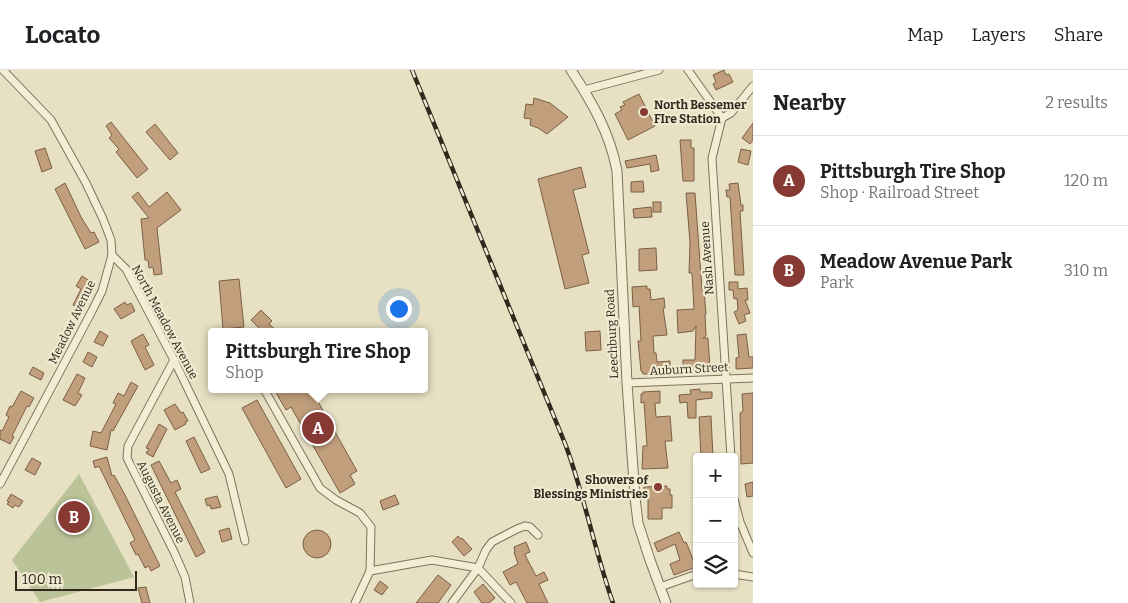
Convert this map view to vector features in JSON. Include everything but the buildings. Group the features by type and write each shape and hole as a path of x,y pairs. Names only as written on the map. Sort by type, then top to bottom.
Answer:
{"street":[{"name":"Meadow Avenue","path":"0,484 102,291 112,255 111,240 104,219 52,120 3,70"},
{"name":"Leechburg Road","path":"571,70 604,127 614,152 617,171 627,384 635,497 638,523 666,603"},
{"path":"584,90 659,70"},
{"path":"688,70 722,118 731,113 753,86"},
{"name":"Nash Avenue","path":"722,118 712,158 731,453"},
{"name":"North Meadow Avenue","path":"112,255 126,269 174,360 229,474 246,541"},
{"name":"Augusta Avenue","path":"174,360 126,452 127,458 185,577 190,603"},
{"name":"Auburn Street","path":"627,384 753,378"},
{"path":"266,393 320,488 336,500 360,513 371,528 370,571 355,603"},
{"path":"738,514 753,553"},
{"path":"452,603 478,568 492,542 525,526 530,527 538,535"},
{"path":"370,571 432,560 478,568 512,603"},
{"path":"660,587 693,575"},
{"path":"738,575 753,577"}],"green space":[{"path":"79,474 134,577 40,602 12,560"}],"railway":[{"path":"412,70 566,446 613,603"}],"place":[{"name":"North Bessemer FIre Station","path":"644,112"},
{"name":"Pittsburgh Tire Shop","path":"318,428"},
{"name":"Showers of Blessings Ministries","path":"658,487"},
{"name":"Meadow Avenue Park","path":"74,517"}]}
